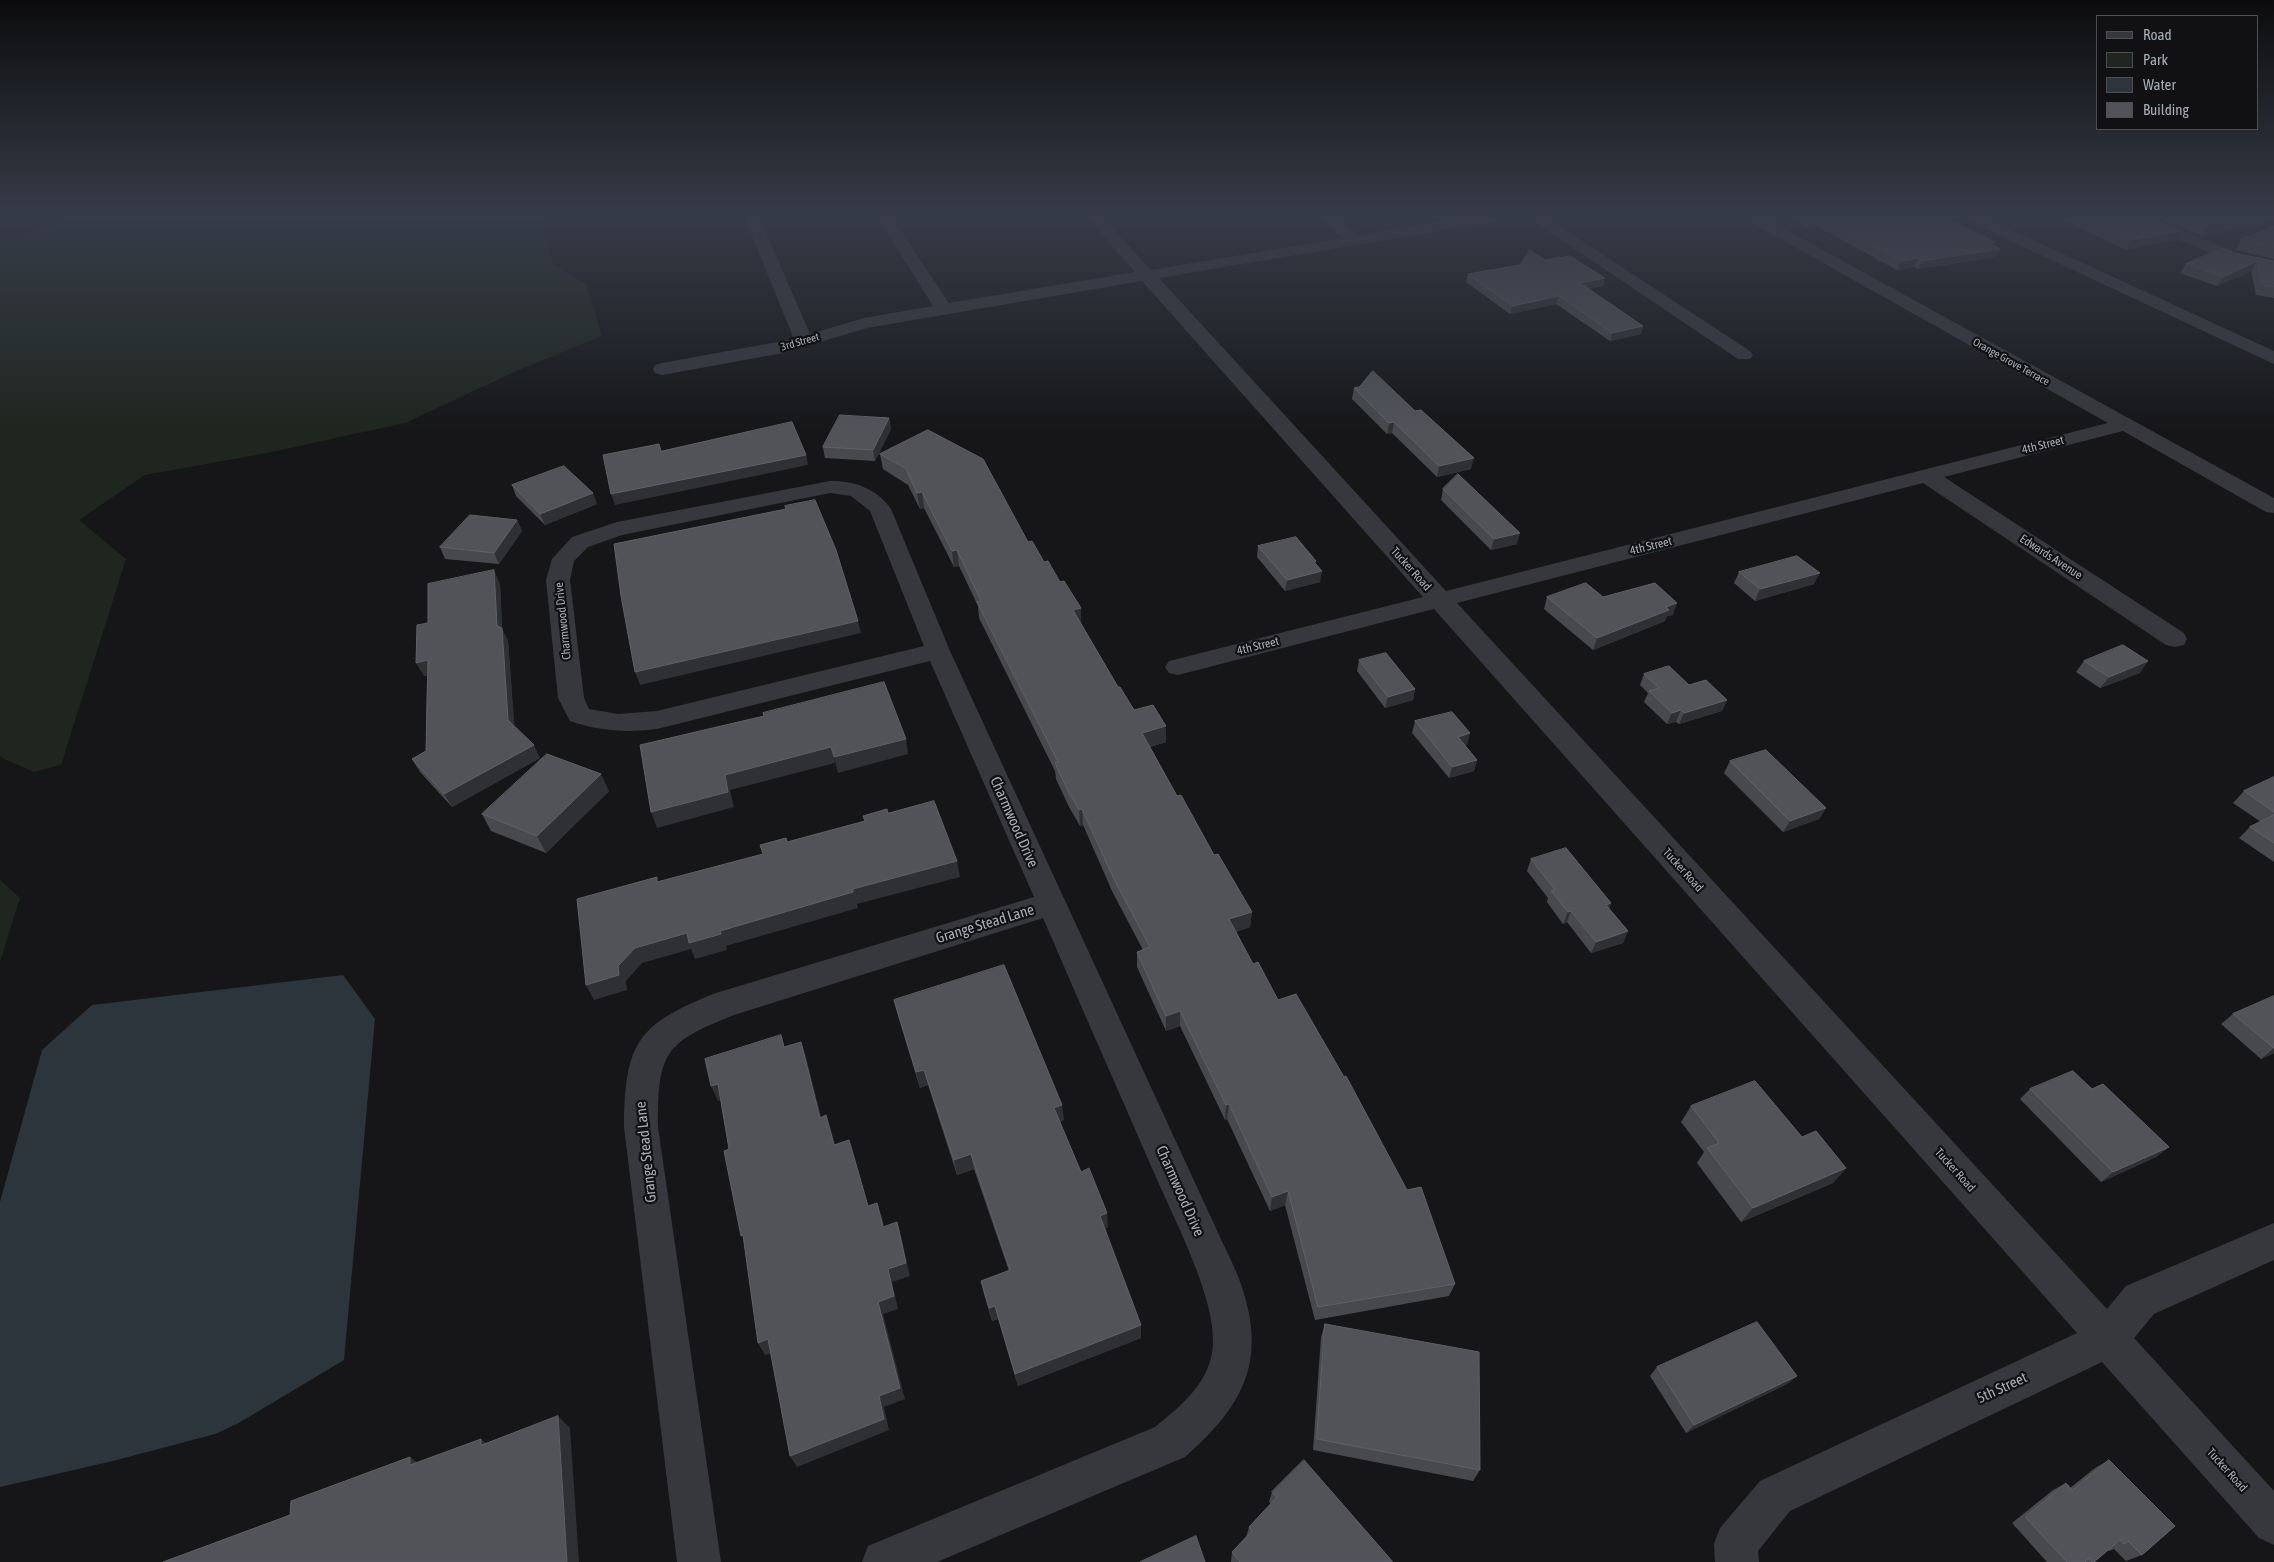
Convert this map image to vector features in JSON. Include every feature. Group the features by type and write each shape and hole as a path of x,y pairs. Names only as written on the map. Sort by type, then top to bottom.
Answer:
{"street":[{"path":"782,289 804,342"},
{"path":"931,289 944,309"},
{"name":"3rd Street","path":"662,368 783,348 864,323 1060,289"},
{"name":"Tucker Road","path":"1159,289 2274,1523"},
{"path":"1645,289 1744,354"},
{"name":"Orange Grove Terrace","path":"1880,289 2274,507"},
{"path":"2126,289 2274,358"},
{"name":"4th Street","path":"1178,667 2123,425"},
{"name":"Edwards Avenue","path":"1926,475 2175,639"},
{"name":"Charmwood Drive","path":"884,1562 1170,1442 1197,1419 1223,1386 1233,1343 1227,1301 1201,1237 938,651 880,509 872,499 861,491 846,486 803,492 601,533 580,542 563,559 558,580 571,698 579,715 620,725 658,720 938,651"},
{"name":"Grange Stead Lane","path":"699,1562 641,1127 640,1088 645,1062 662,1034 689,1017 727,1003 1050,904"},
{"name":"5th Street","path":"1736,1553 1775,1496 2108,1339 2140,1300 2274,1241"}],"green space":[{"path":"0,289 588,289 602,336 514,372 405,423 262,454 145,475 79,520 126,559 61,765 34,772 0,757"},
{"path":"0,880 20,898 0,962"}],"water":[{"path":"343,975 375,1019 344,1360 237,1424 215,1434 113,1461 0,1487 0,1202 42,1050 92,1005"}],"building":[{"path":"1488,289 1589,289 1643,326 1612,333 1559,296 1512,306"},
{"path":"1373,371 1415,411 1421,410 1474,458 1439,466 1394,422 1389,423 1354,388 1359,387"},
{"path":"840,415 889,418 873,450 823,447"},
{"path":"792,422 806,455 611,494 603,455 659,444 661,451"},
{"path":"928,430 983,459 1028,542 1032,541 1044,562 1048,561 1060,582 1064,581 1081,608 1073,610 1118,687 1120,687 1134,710 1153,705 1166,726 1142,733 1177,796 1181,795 1214,855 1218,854 1252,912 1229,919 1253,964 1258,962 1278,1000 1296,994 1344,1077 1346,1076 1407,1190 1421,1187 1455,1284 1318,1307 1288,1191 1272,1197 1229,1104 1226,1105 1180,1011 1166,1016 1137,952 1150,947 1113,877 1082,809 1079,810 1068,791 1055,763 1058,762 977,602 981,601 957,550 952,551 922,492 917,493 906,469 880,454"},
{"path":"564,466 593,493 540,514 512,485"},
{"path":"1458,474 1520,533 1494,539 1443,489"},
{"path":"815,500 836,550 858,621 635,672 621,596 614,544 786,509 785,506"},
{"path":"470,515 517,520 494,553 440,547"},
{"path":"1296,537 1322,571 1287,580 1258,546"},
{"path":"1797,556 1820,573 1760,589 1739,572"},
{"path":"494,570 497,626 502,628 508,720 534,745 444,794 412,759 426,751 428,660 416,663 417,625 428,623 428,584"},
{"path":"1586,583 1603,597 1655,583 1677,603 1666,607 1669,610 1597,638 1547,597"},
{"path":"2123,645 2148,661 2109,677 2084,661"},
{"path":"1386,653 1415,689 1388,697 1359,660"},
{"path":"1669,666 1689,685 1706,680 1727,700 1684,713 1681,710 1672,713 1649,691 1659,688 1644,674"},
{"path":"884,682 906,739 834,757 831,747 725,775 728,792 651,812 640,745 764,716 763,713"},
{"path":"1452,712 1470,733 1458,737 1477,760 1452,767 1415,721"},
{"path":"1766,750 1826,808 1790,821 1730,761"},
{"path":"547,754 601,774 537,836 482,814"},
{"path":"2274,777 2274,812 2244,791"},
{"path":"934,801 957,861 853,889 853,892 720,931 721,934 689,943 687,933 635,948 618,966 619,975 586,985 577,899 657,877 657,882 763,854 760,845 786,838 787,842 865,821 863,816 887,809 888,813"},
{"path":"2274,815 2274,843 2250,827"},
{"path":"1566,848 1611,903 1606,905 1628,931 1596,942 1571,911 1568,912 1551,891 1555,890 1531,859"},
{"path":"1004,965 1062,1105 1054,1108 1081,1172 1089,1168 1107,1213 1100,1216 1141,1325 1015,1374 995,1306 989,1308 981,1281 1010,1270 971,1154 954,1160 924,1070 916,1072 894,1000"},
{"path":"2274,996 2274,1048 2233,1014"},
{"path":"781,1035 784,1047 801,1042 820,1118 826,1115 834,1145 849,1140 868,1206 877,1203 883,1227 897,1222 906,1263 888,1269 894,1296 878,1302 900,1388 879,1396 884,1419 790,1456 768,1339 758,1343 743,1235 741,1236 724,1151 729,1149 718,1084 711,1086 705,1059"},
{"path":"2073,1071 2092,1089 2103,1084 2169,1147 2113,1172 2030,1089"},
{"path":"1755,1081 1802,1137 1816,1131 1846,1168 1753,1208 1707,1148 1719,1143 1691,1106"},
{"path":"1757,1322 1797,1376 1694,1425 1657,1367"},
{"path":"1325,1324 1479,1352 1480,1470 1317,1439"},
{"path":"558,1416 567,1562 163,1562 290,1515 291,1501 410,1457 410,1465 481,1439 481,1445"},
{"path":"1304,1460 1393,1562 1240,1562 1232,1552 1252,1531 1249,1527 1277,1497 1272,1492"},
{"path":"2109,1460 2175,1526 2142,1555 2128,1541 2124,1544 2120,1540 2094,1562 2089,1558 2085,1562 2067,1562 2025,1517 2066,1483 2072,1490"},
{"path":"1196,1536 1205,1562 1140,1562"}]}
